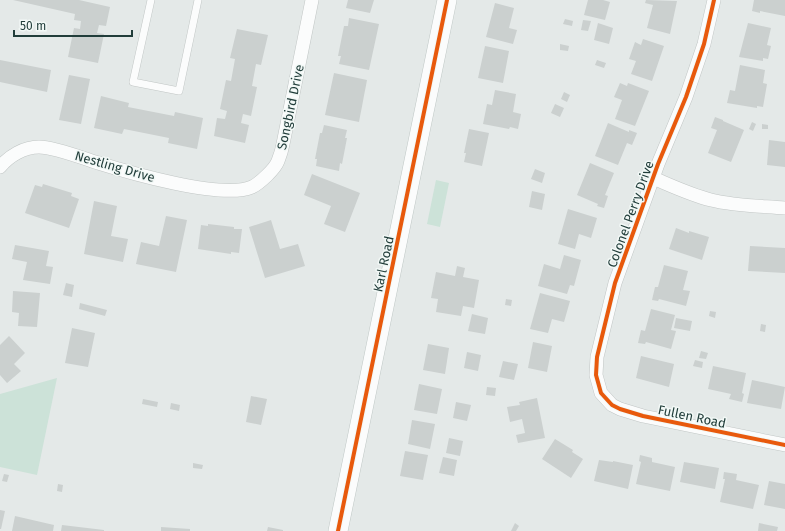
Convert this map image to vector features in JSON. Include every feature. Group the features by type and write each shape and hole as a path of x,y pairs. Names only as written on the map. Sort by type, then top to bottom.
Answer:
{"main road":[{"name":"Karl Road","path":"338,531 447,0"}],"street":[{"name":"Songbird Drive","path":"236,190 253,187 265,178 278,163 311,0"},
{"name":"Colonel Perry Drive","path":"601,393 596,375 597,357 615,284 653,178 686,96 704,44 714,0"},
{"name":"Nestling Drive","path":"0,168 13,155 27,148 40,147 68,153 133,173 204,189 236,190"},
{"path":"653,178 680,190 711,200 742,205 785,208"},
{"name":"Fullen Road","path":"601,393 612,405 643,416 785,445"}],"lane":[{"path":"151,0 134,82 179,91 198,0"}],"green space":[{"path":"436,180 449,183 440,227 427,224"},
{"path":"57,378 37,475 0,467 0,394"}],"building":[{"path":"13,0 79,0 110,7 106,26 99,25 97,33 104,34 98,63 68,57 74,28 80,29 81,21 74,20 75,14"},
{"path":"348,0 374,0 370,13 346,8"},
{"path":"588,0 603,0 610,2 605,20 584,15"},
{"path":"646,0 677,1 670,34 647,28 653,5 645,3"},
{"path":"754,0 785,0 785,16 752,11"},
{"path":"495,3 514,8 509,28 517,30 513,44 486,37"},
{"path":"349,18 379,24 369,70 339,64 341,56 338,56 344,26 348,26"},
{"path":"565,19 573,21 572,26 563,24"},
{"path":"583,20 591,21 588,31 581,30"},
{"path":"598,23 613,28 609,44 594,40"},
{"path":"748,23 771,28 767,45 771,46 768,59 763,58 763,61 739,57"},
{"path":"237,29 268,35 261,65 256,64 252,86 257,87 251,116 243,114 241,123 249,125 245,143 214,136 217,118 225,119 227,111 220,109 226,80 231,81 235,59 230,58"},
{"path":"643,39 664,46 652,81 631,74 636,61 629,59 635,42 641,45"},
{"path":"560,44 569,46 568,51 560,50"},
{"path":"485,46 509,51 503,83 478,78"},
{"path":"0,60 51,70 47,92 0,82"},
{"path":"597,60 606,63 604,68 595,65"},
{"path":"740,65 765,70 763,83 767,84 763,107 757,106 757,108 727,103 730,90 735,91"},
{"path":"334,73 367,80 359,122 325,115"},
{"path":"69,75 90,79 81,124 59,120"},
{"path":"620,83 627,86 628,83 649,91 635,126 615,119 622,100 614,97"},
{"path":"495,90 516,94 513,112 521,114 518,129 510,127 509,129 483,124 487,104 492,105"},
{"path":"564,92 570,95 567,102 561,99"},
{"path":"101,96 129,103 128,107 174,116 175,112 203,118 197,149 168,143 169,138 124,129 122,134 94,128"},
{"path":"555,104 564,108 560,117 551,113"},
{"path":"715,117 744,130 731,162 708,153 717,130 711,128"},
{"path":"752,122 756,124 753,131 749,129"},
{"path":"608,123 629,132 629,130 637,133 632,145 627,143 618,165 595,156"},
{"path":"762,124 768,125 768,129 762,129"},
{"path":"324,125 347,130 342,164 340,163 339,171 316,166 317,159 315,159 320,133 322,133"},
{"path":"469,129 489,133 482,166 464,162 466,153 464,153"},
{"path":"769,140 785,142 785,167 767,165"},
{"path":"590,163 614,173 605,195 608,196 604,208 597,206 598,204 577,195"},
{"path":"535,169 545,173 542,183 531,179"},
{"path":"312,174 360,193 345,232 324,224 331,206 304,195"},
{"path":"43,184 72,193 71,196 79,199 69,228 25,213 35,185 42,187"},
{"path":"532,191 545,194 542,210 529,207"},
{"path":"94,201 117,206 111,236 128,239 123,262 84,254"},
{"path":"568,209 597,218 591,238 579,234 575,249 558,244"},
{"path":"166,216 187,220 176,272 136,264 141,242 159,246"},
{"path":"271,220 280,249 298,244 305,266 265,278 249,227"},
{"path":"208,224 242,229 239,253 231,252 231,254 198,249 201,225 208,226"},
{"path":"676,228 689,233 689,231 709,237 702,260 669,249"},
{"path":"15,245 49,251 46,266 53,267 50,284 23,280 27,262 12,259"},
{"path":"750,246 785,248 785,273 748,271"},
{"path":"564,255 581,260 574,286 570,285 567,294 538,286 544,264 560,269"},
{"path":"664,265 688,271 683,290 690,291 686,306 659,299 658,301 652,300 655,287 658,287"},
{"path":"457,266 465,268 463,277 479,280 474,308 463,306 461,316 436,312 438,299 431,298 436,272 455,276"},
{"path":"66,283 74,285 72,297 63,295"},
{"path":"13,291 40,293 37,327 18,326 19,313 12,312"},
{"path":"540,293 570,301 564,322 552,319 548,333 530,329"},
{"path":"506,299 512,300 511,306 505,305"},
{"path":"80,303 107,310 105,316 79,309"},
{"path":"651,309 675,315 671,330 676,331 671,349 646,342 645,344 638,343 641,330 645,331"},
{"path":"710,311 716,312 715,318 709,316"},
{"path":"472,314 488,318 485,334 468,331"},
{"path":"676,318 692,321 690,331 674,328"},
{"path":"761,324 766,325 765,332 760,331"},
{"path":"72,328 95,333 88,367 65,363"},
{"path":"9,336 25,353 14,364 21,371 7,383 0,375 0,345"},
{"path":"533,342 552,346 547,372 528,368"},
{"path":"428,344 449,348 445,374 423,370"},
{"path":"701,351 708,353 706,359 699,358"},
{"path":"467,352 481,355 478,371 464,368"},
{"path":"641,356 674,364 669,387 636,378"},
{"path":"695,360 703,362 702,368 693,366"},
{"path":"503,361 518,364 514,380 499,377"},
{"path":"713,366 746,373 742,393 744,394 742,402 729,399 731,394 708,389"},
{"path":"752,380 785,387 781,409 747,403"},
{"path":"419,384 442,389 437,414 414,410"},
{"path":"487,387 496,388 495,396 486,395"},
{"path":"251,396 267,399 261,425 246,422"},
{"path":"537,398 545,438 518,443 516,435 525,433 522,419 510,422 507,407 520,405 519,402"},
{"path":"143,399 158,402 157,407 142,404"},
{"path":"456,402 471,405 467,421 453,418"},
{"path":"171,403 180,405 179,411 170,409"},
{"path":"412,420 435,424 430,449 408,444"},
{"path":"449,438 463,441 460,456 446,453"},
{"path":"555,439 573,450 572,452 583,459 571,478 542,459"},
{"path":"405,451 428,455 423,480 400,476"},
{"path":"640,455 652,458 652,462 675,467 670,491 636,484 641,462 639,461"},
{"path":"443,457 457,460 454,476 439,473"},
{"path":"599,460 633,465 628,489 594,481"},
{"path":"684,462 719,468 715,489 680,482"},
{"path":"193,463 203,465 202,469 193,468"},
{"path":"724,472 737,474 736,480 759,485 753,509 720,502 725,479 723,479"},
{"path":"4,474 9,475 7,482 2,481"},
{"path":"769,481 785,484 785,509 764,505"},
{"path":"58,484 63,485 62,492 57,491"},
{"path":"0,510 5,511 1,529 0,529"},
{"path":"15,516 54,525 53,531 12,531"},
{"path":"515,523 519,526 516,531 511,531"},
{"path":"759,523 778,527 777,531 758,531"},
{"path":"62,525 104,530 104,531 61,531"},
{"path":"161,527 190,529 190,531 161,531"},
{"path":"268,527 283,530 283,531 267,531"}],"cycle path":[{"path":"338,531 447,0"},
{"path":"714,0 704,44 686,97 658,164 615,283 597,357 596,375 601,393 612,405 620,409 643,416 785,445"}]}
